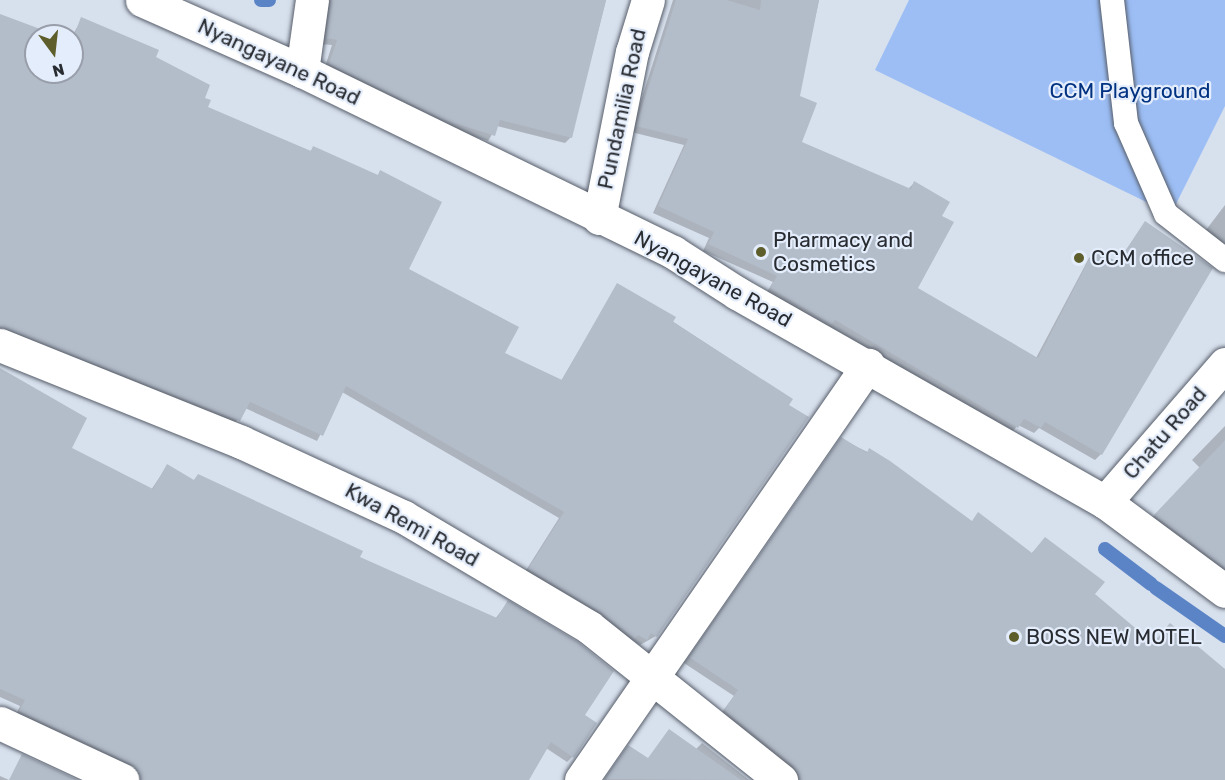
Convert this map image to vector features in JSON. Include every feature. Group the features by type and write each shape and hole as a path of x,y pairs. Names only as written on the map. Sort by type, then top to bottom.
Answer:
{"street":[{"name":"Nyangayane Road","path":"142,0 302,71 599,218 674,252 737,293 868,365 1105,502 1225,591"},
{"path":"302,71 312,0"},
{"name":"Pundamilia Road","path":"599,218 632,52 648,0"},
{"name":"Kwa Remi Road","path":"0,345 241,442 404,517 589,627 650,679 780,780"},
{"name":"Chatu Road","path":"1105,502 1225,364"},
{"path":"581,780 868,365"},
{"path":"0,723 122,780"}],"lane":[{"path":"1112,0 1126,123 1166,214 1225,260"}],"green space":[{"name":"CCM Playground","path":"909,0 1225,0 1225,106 1171,214 875,70"}],"building":[{"path":"330,0 606,0 572,138 500,120 495,136 442,119 329,64 337,40 326,38"},
{"path":"676,0 727,0 760,10 761,0 819,0 800,96 817,103 802,142 911,189 914,181 950,202 942,216 954,222 918,288 1038,358 1094,250 1118,262 1145,221 1213,268 1102,455 1045,422 1041,428 1024,419 1018,428 835,320 832,324 770,288 777,276 708,244 714,232 658,206 688,139 636,126"},
{"path":"0,14 27,24 24,24 24,84 84,84 84,24 78,24 81,17 159,50 156,57 210,85 205,98 211,100 208,107 311,151 313,146 378,175 380,170 442,202 409,269 519,327 505,353 562,380 617,283 676,317 673,322 793,399 789,405 809,417 657,637 651,633 647,640 638,635 635,639 599,611 528,569 564,512 346,386 323,436 250,402 240,421 0,327"},
{"path":"0,368 87,418 72,448 153,489 167,464 194,480 198,474 363,551 360,557 497,618 508,600 578,642 614,671 585,715 597,723 574,758 551,742 529,780 140,780 130,763 19,711 25,700 0,689"},
{"path":"841,437 867,453 869,448 890,461 972,521 978,512 1032,553 1045,537 1105,582 1095,594 1153,643 1170,623 1225,669 1225,780 799,780 793,765 724,710 738,690 689,657"},
{"path":"1225,440 1225,568 1154,515"},
{"path":"669,729 741,780 604,779 628,745 648,758"},
{"path":"22,754 78,780 9,780"}],"waterway":[{"path":"261,0 269,0"},
{"path":"1105,549 1151,584"},
{"path":"1156,588 1225,636"}],"place":[{"name":"Pharmacy and Cosmetics","path":"761,252"},
{"name":"CCM office","path":"1079,258"},
{"name":"BOSS NEW MOTEL","path":"1014,637"}]}
